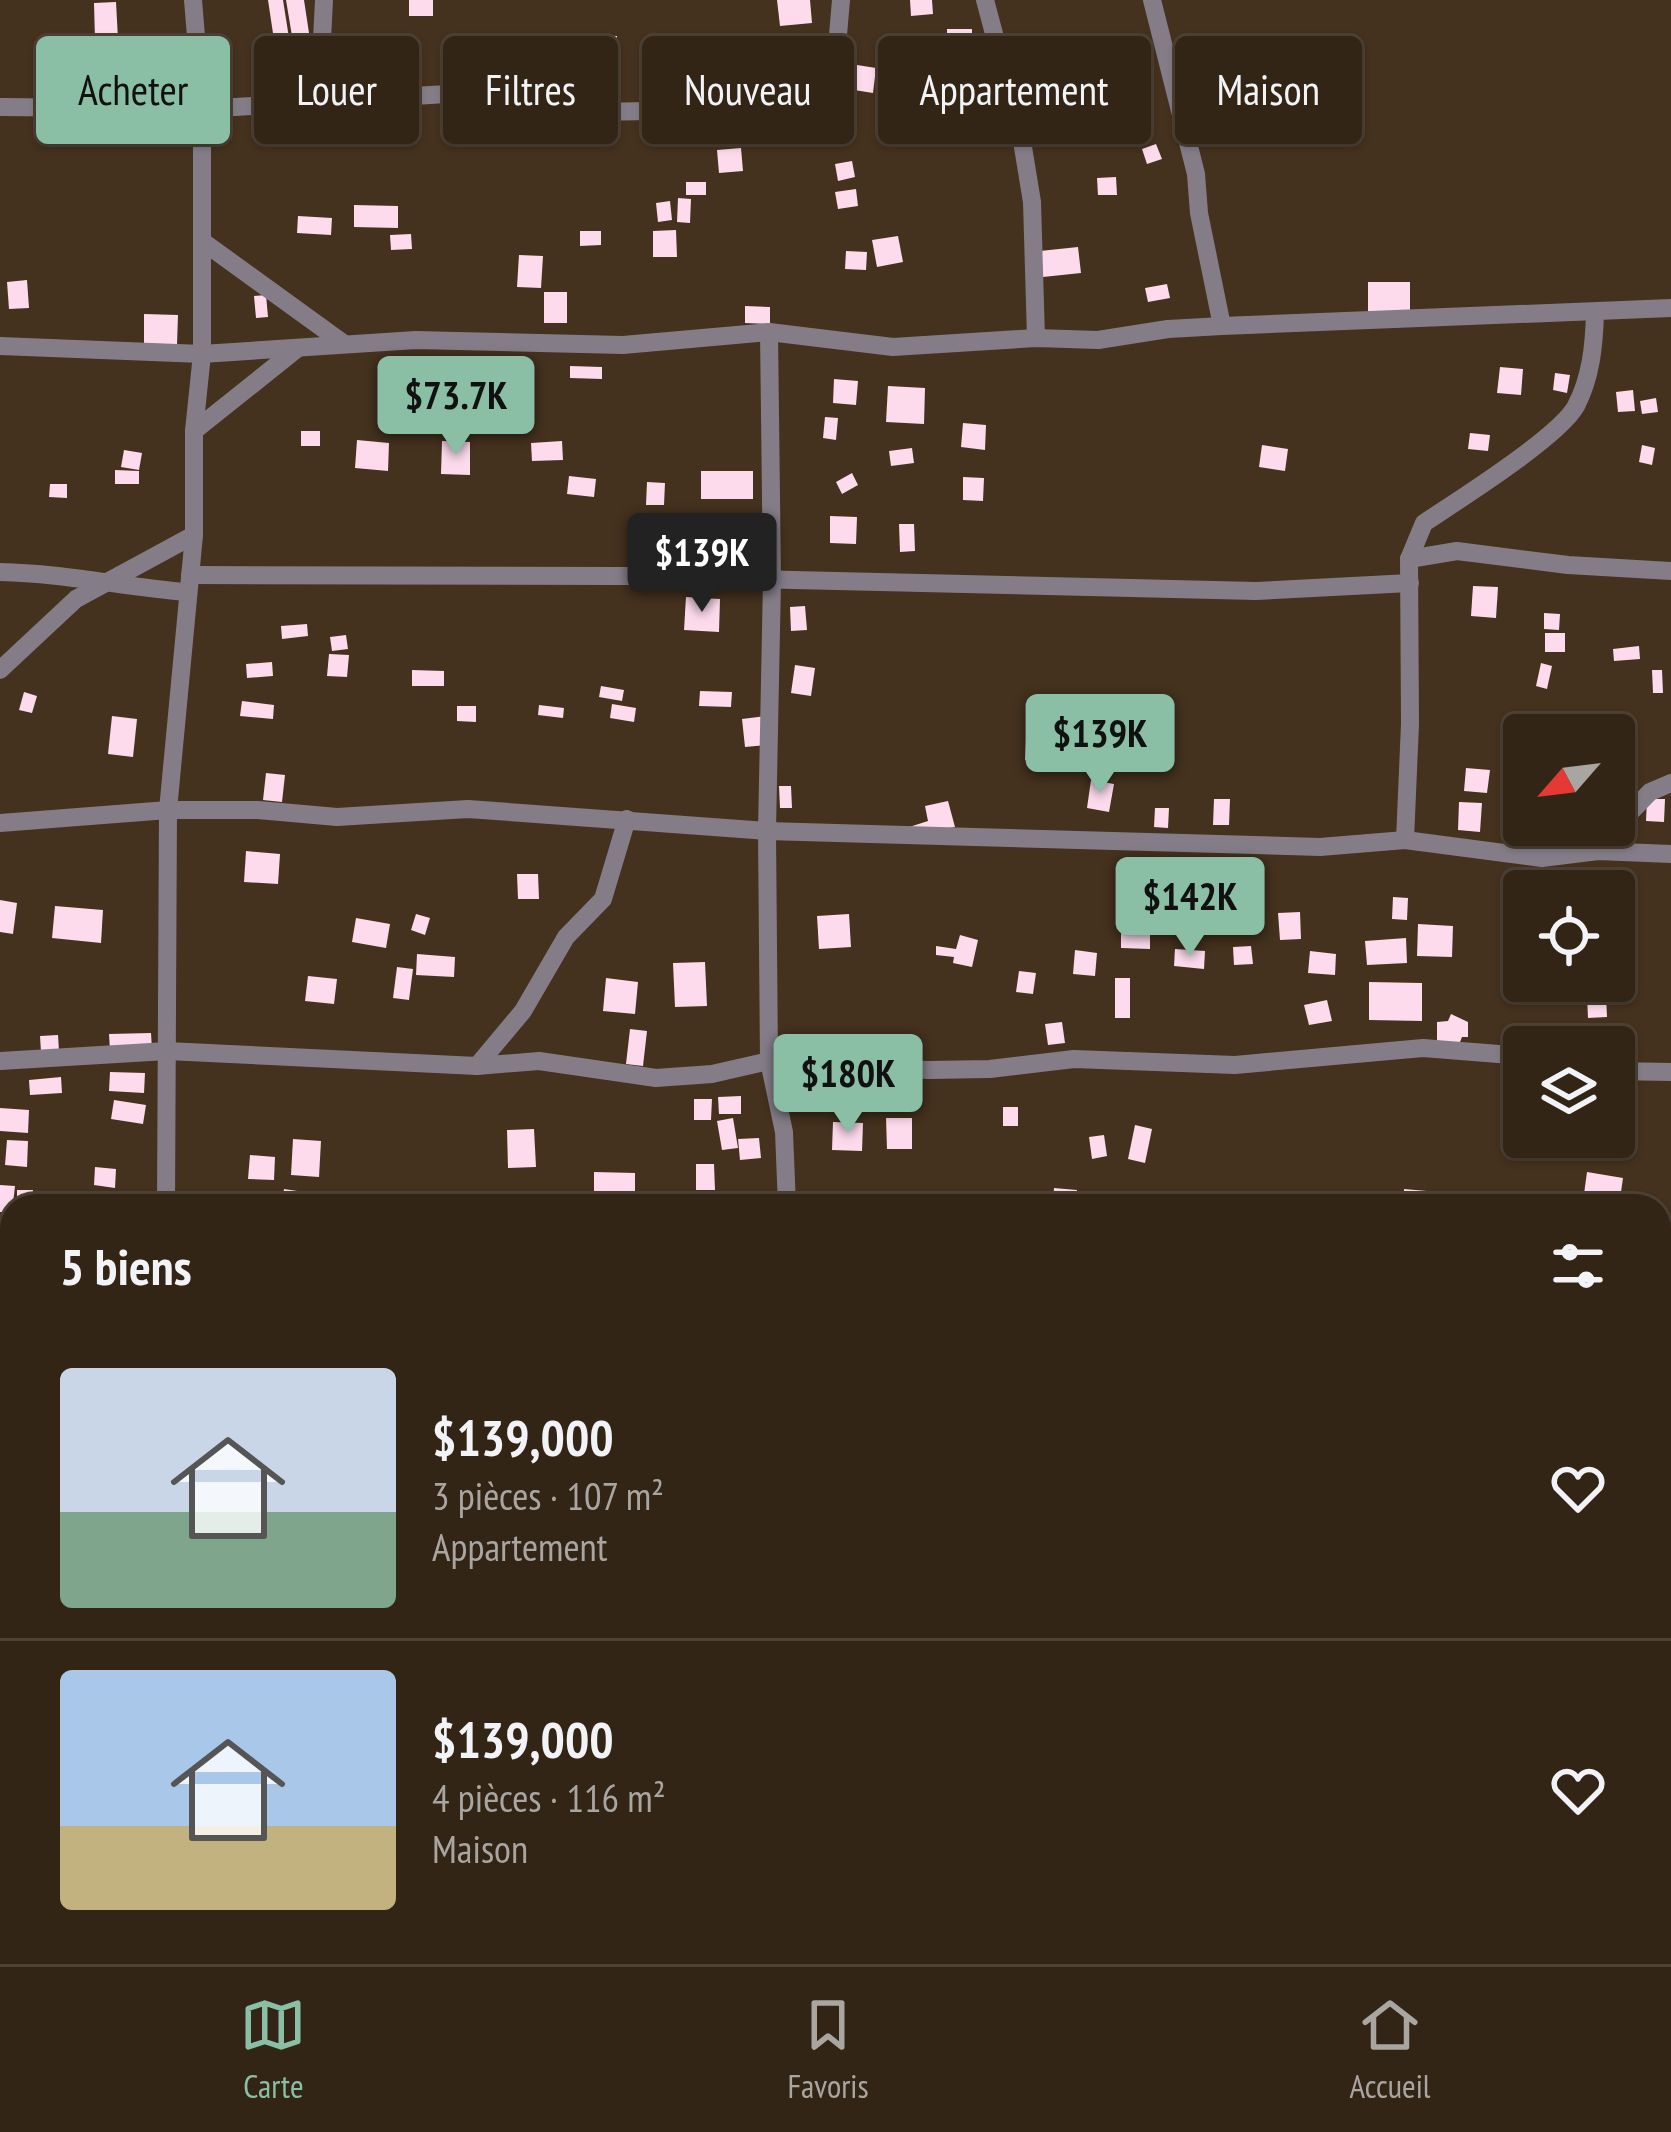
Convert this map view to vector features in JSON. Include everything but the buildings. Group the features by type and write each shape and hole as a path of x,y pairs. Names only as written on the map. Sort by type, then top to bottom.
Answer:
{"street":[{"path":"193,0 196,36"},
{"path":"322,36 324,0"},
{"path":"419,96 504,93 549,108 661,112 838,92 842,88 841,0"},
{"path":"985,0 1021,136 1032,202 1036,338"},
{"path":"1152,0 1196,173 1199,213 1222,326"},
{"path":"0,107 36,108"},
{"path":"166,1194 168,810 194,535 194,431 202,354 202,144"},
{"path":"202,241 343,343"},
{"path":"0,346 202,354 416,340 623,345 769,332 893,347 1036,338 1098,340 1222,326 1671,308"},
{"path":"1406,841 1409,559 1424,523 1549,434 1575,408 1594,358 1595,314"},
{"path":"769,332 770,1061 784,1132 787,1194"},
{"path":"194,431 300,346"},
{"path":"0,670 64,609 194,535"},
{"path":"1409,559 1457,551 1568,565 1671,571"},
{"path":"0,572 103,585 772,580 1256,591 1410,583"},
{"path":"1575,854 1617,826 1650,792 1671,784"},
{"path":"0,823 168,810 258,810 337,817 468,809 767,831 1320,847 1406,841 1542,858 1671,854"},
{"path":"477,1066 523,1011 566,937 603,899 626,819"},
{"path":"0,1060 167,1051 477,1066 539,1061 656,1078 712,1074 770,1061 928,1070 990,1069 1054,1059 1235,1065 1423,1048 1503,1054"},
{"path":"1635,1071 1671,1072"}]}
